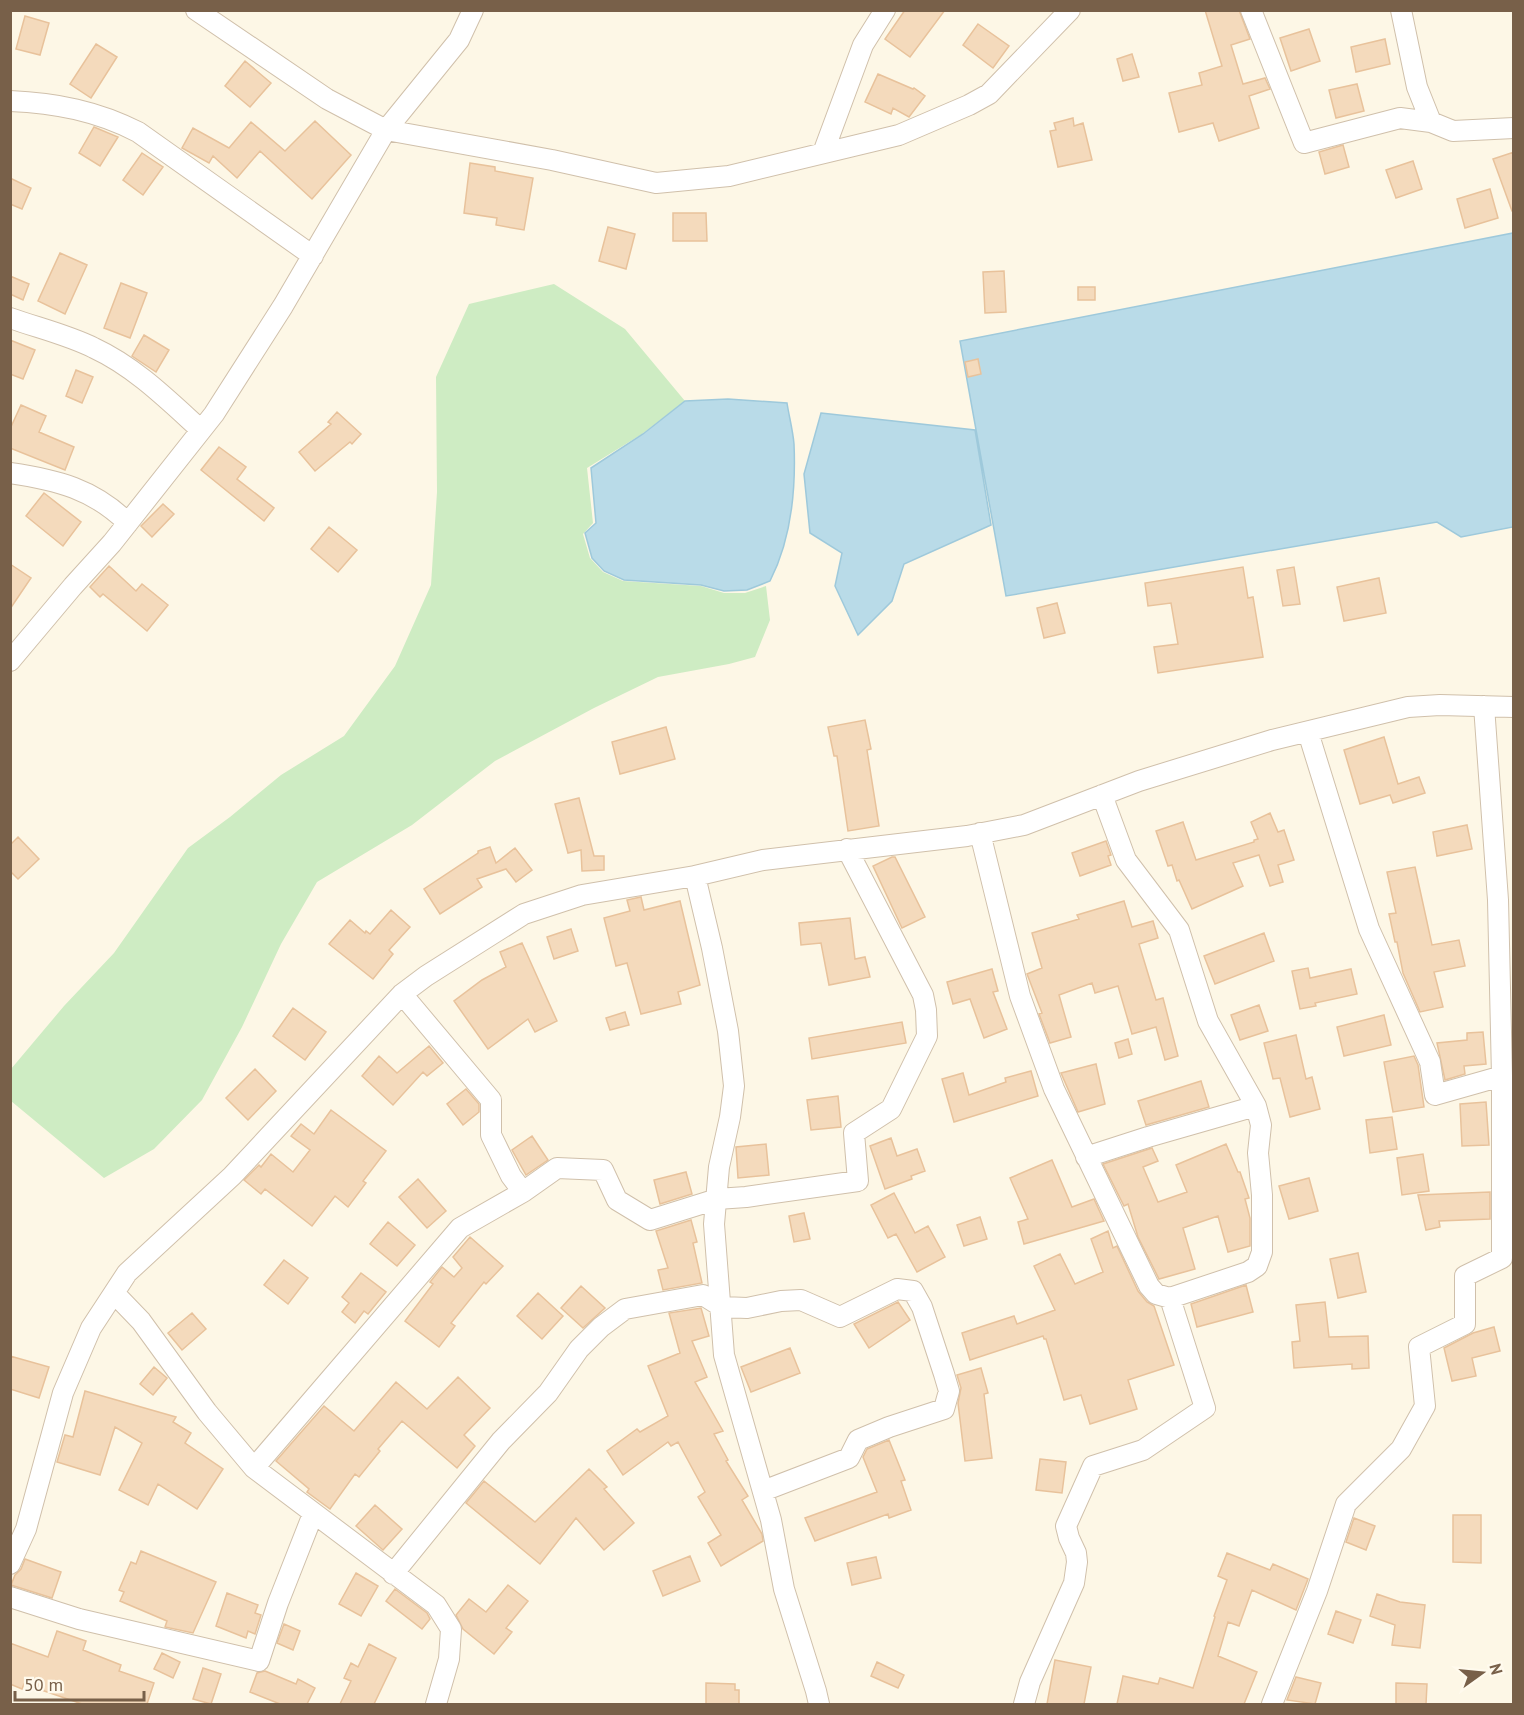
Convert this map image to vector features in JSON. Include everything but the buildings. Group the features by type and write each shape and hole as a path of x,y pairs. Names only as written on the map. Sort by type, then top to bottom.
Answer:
{"street":[{"path":"196,10 327,99 386,130 552,160 656,183 729,176 899,135 989,94 1070,10"},
{"path":"10,661 128,523 214,414 283,306 386,130 459,40 473,10"},
{"path":"823,153 863,45 885,10"},
{"path":"1251,10 1304,143 1400,118 1431,122 1453,132 1514,128"},
{"path":"1401,10 1417,87 1431,122"},
{"path":"10,101 45,102 86,110 113,119 138,132 313,256"},
{"path":"10,318 94,347 121,363 159,391 201,430"},
{"path":"10,472 59,482 93,496 111,506 128,523"},
{"path":"10,1564 26,1529 63,1393 92,1328 127,1273 232,1176 402,994 426,976 524,914 582,895 695,876 763,860 980,833 1024,825 1150,777 1272,740 1408,707 1440,705 1514,707"},
{"path":"1272,1704 1317,1591 1346,1504 1401,1449 1425,1406 1419,1347 1465,1324 1465,1276 1502,1258 1502,1077 1498,900 1484,706"},
{"path":"1308,732 1369,929 1430,1062 1435,1095 1502,1077"},
{"path":"980,833 1020,996 1054,1089 1149,1286 1156,1294 1170,1298 1248,1272 1257,1266 1262,1252 1262,1195 1258,1153 1261,1125 1256,1106 1208,1021 1179,930 1126,860 1102,795"},
{"path":"254,1468 460,1228 523,1192 557,1168 603,1170 617,1200 650,1220 717,1199 858,1181 854,1133 891,1109 927,1036 927,1010 923,995 847,849"},
{"path":"695,876 728,1031 734,1086 720,1167 714,1224 724,1355 771,1520 784,1589 819,1704"},
{"path":"402,994 491,1101 491,1135 511,1176 523,1192"},
{"path":"1086,1157 1256,1106"},
{"path":"393,1574 501,1441 548,1393 579,1349 601,1327 625,1309 703,1295 722,1307 747,1308 781,1301 801,1300 840,1317 897,1289 913,1291 922,1307 949,1391 944,1409 858,1440 849,1458 763,1491"},
{"path":"114,1294 141,1321 207,1412 254,1468 436,1605 451,1629 449,1659 436,1704"},
{"path":"1024,1704 1030,1683 1074,1583 1076,1552 1068,1538 1066,1526 1093,1466 1143,1450 1205,1408 1170,1298"},
{"path":"10,1597 80,1619 259,1661 278,1603 314,1514"}],"green space":[{"path":"554,284 625,329 685,401 642,434 587,468 593,523 583,534 590,558 603,572 623,581 701,586 724,593 745,593 766,586 770,620 755,657 658,677 594,708 495,761 412,825 317,882 281,944 242,1027 202,1100 154,1149 104,1178 11,1101 11,1069 64,1006 114,953 188,848 281,775 344,736 395,666 431,585 437,492 436,377 469,304"}],"water":[{"path":"1513,233 1513,527 1461,537 1437,522 1006,596 960,341"},
{"path":"728,399 787,403 794,444 793,497 783,549 770,581 747,590 724,591 701,585 624,580 604,571 592,558 585,533 596,523 591,468 643,434 685,401"},
{"path":"821,413 975,430 991,525 904,564 892,601 858,635 835,586 842,553 810,533 804,474"}]}
